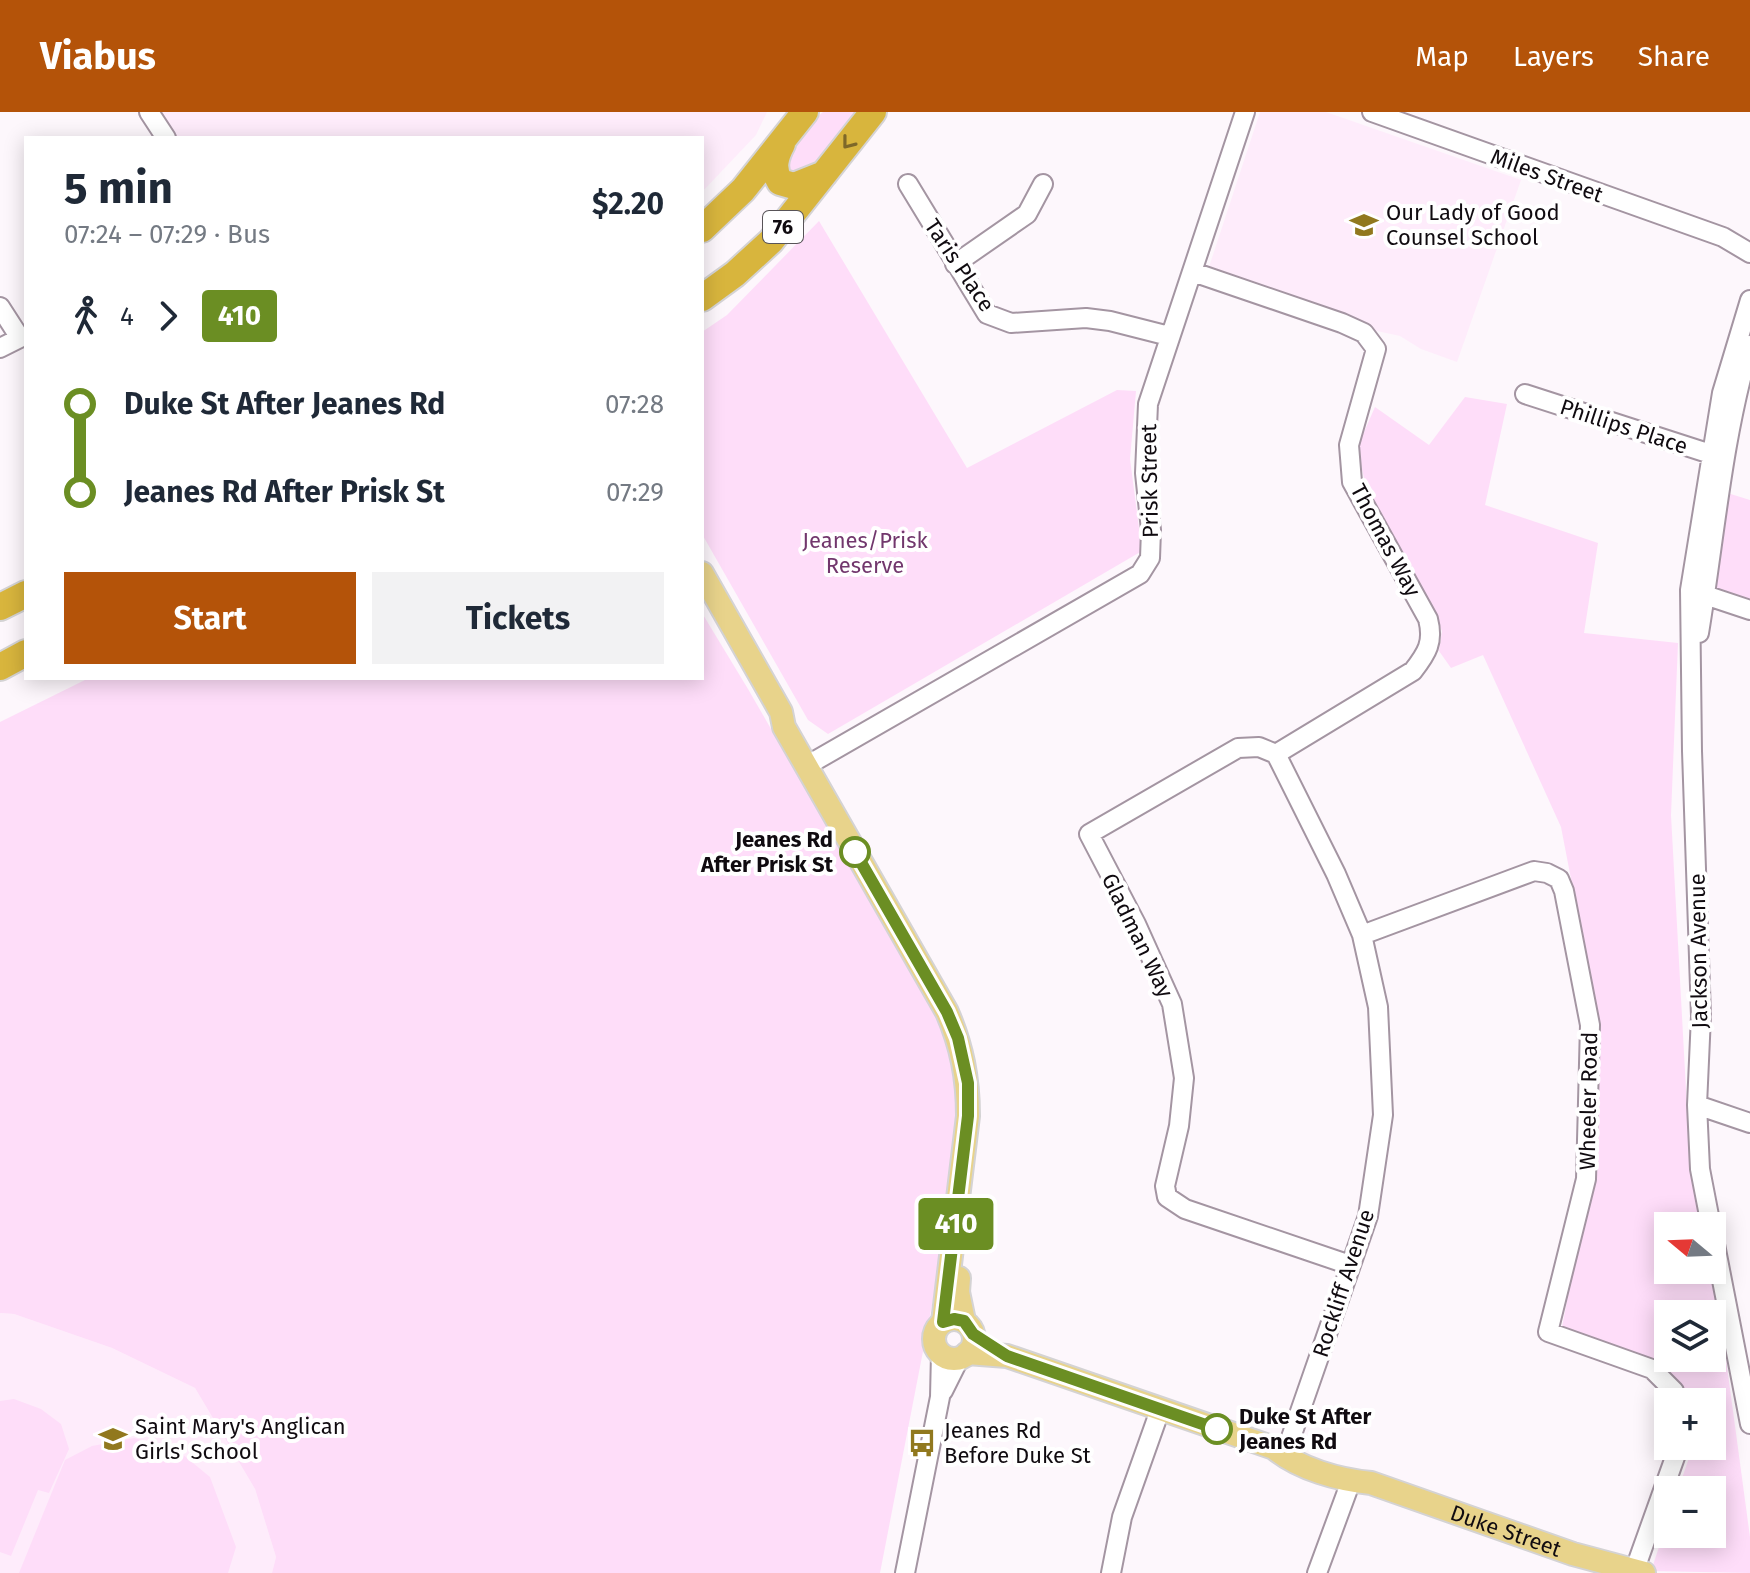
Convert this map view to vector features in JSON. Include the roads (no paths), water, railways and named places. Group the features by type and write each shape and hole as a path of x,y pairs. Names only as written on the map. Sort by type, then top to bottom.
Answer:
{"highway":[{"name":"76","path":"704,227 743,190 805,112"},
{"name":"76","path":"704,297 735,274 771,241 873,112"},
{"path":"786,136 777,152 774,172 780,182 794,186 824,174"},
{"path":"704,307 713,301 735,274"},
{"path":"0,607 24,595"},
{"path":"0,667 24,654"}],"main road":[{"path":"704,577 781,712 784,727 811,763 947,1012 963,1056 968,1083 968,1116 958,1340"},
{"name":"Duke Street","path":"958,1340 1160,1410 1354,1470 1361,1482 1573,1554 1640,1571"}],"street":[{"path":"149,112 165,136"},
{"name":"Prisk Street","path":"811,763 1140,574 1150,558 1151,530 1145,473 1148,404 1245,112"},
{"name":"Miles Street","path":"1372,112 1723,237 1750,253"},
{"name":"Taris Place","path":"908,184 987,314 1011,323 1086,318 1169,336"},
{"path":"955,264 1027,214 1043,184"},
{"name":"Miles Street","path":"1723,237 1750,241"},
{"name":"Thomas Way","path":"1193,272 1342,323 1364,333 1376,349 1349,445 1352,482 1428,619 1431,631 1429,650 1413,671 1276,754"},
{"name":"Jackson Avenue","path":"1709,1212 1700,1169 1697,1105 1701,1016 1692,675 1698,593 1717,456 1722,393 1750,300"},
{"path":"0,307 20,338 0,348"},
{"name":"Jackson Avenue","path":"1717,456 1750,345"},
{"name":"Phillips Place","path":"1525,394 1717,456"},
{"path":"1698,593 1750,610"},
{"name":"Gladman Way","path":"1276,754 1259,747 1238,748 1089,834 1136,924 1172,1004 1184,1078 1179,1126 1165,1186 1167,1197 1185,1209 1350,1265"},
{"name":"Rockliff Avenue","path":"1276,754 1336,874 1362,935 1378,1007 1383,1115 1368,1216 1281,1447"},
{"name":"Wheeler Road","path":"1362,935 1534,871 1559,879 1590,1025 1586,1179 1548,1332 1652,1369 1671,1388"},
{"path":"1697,1105 1750,1123"},
{"name":"Jackson Avenue","path":"1723,1284 1750,1423"},
{"path":"905,1573 940,1397 958,1340"},
{"path":"1111,1573 1122,1517 1160,1410"},
{"path":"1640,1571 1675,1460"},
{"path":"1317,1573 1361,1482"}],"place":[{"name":"Our Lady of Good Counsel School","path":"1364,225"},
{"name":"Jeanes Rd After Prisk St","path":"855,852"},
{"name":"Duke St After Jeanes Rd","path":"1217,1429"},
{"name":"Saint Mary's Anglican Girls' School","path":"113,1439"},
{"name":"Jeanes Rd Before Duke St","path":"922,1443"}],"park label":[{"name":"Jeanes/Prisk Reserve","path":"865,552"}]}
